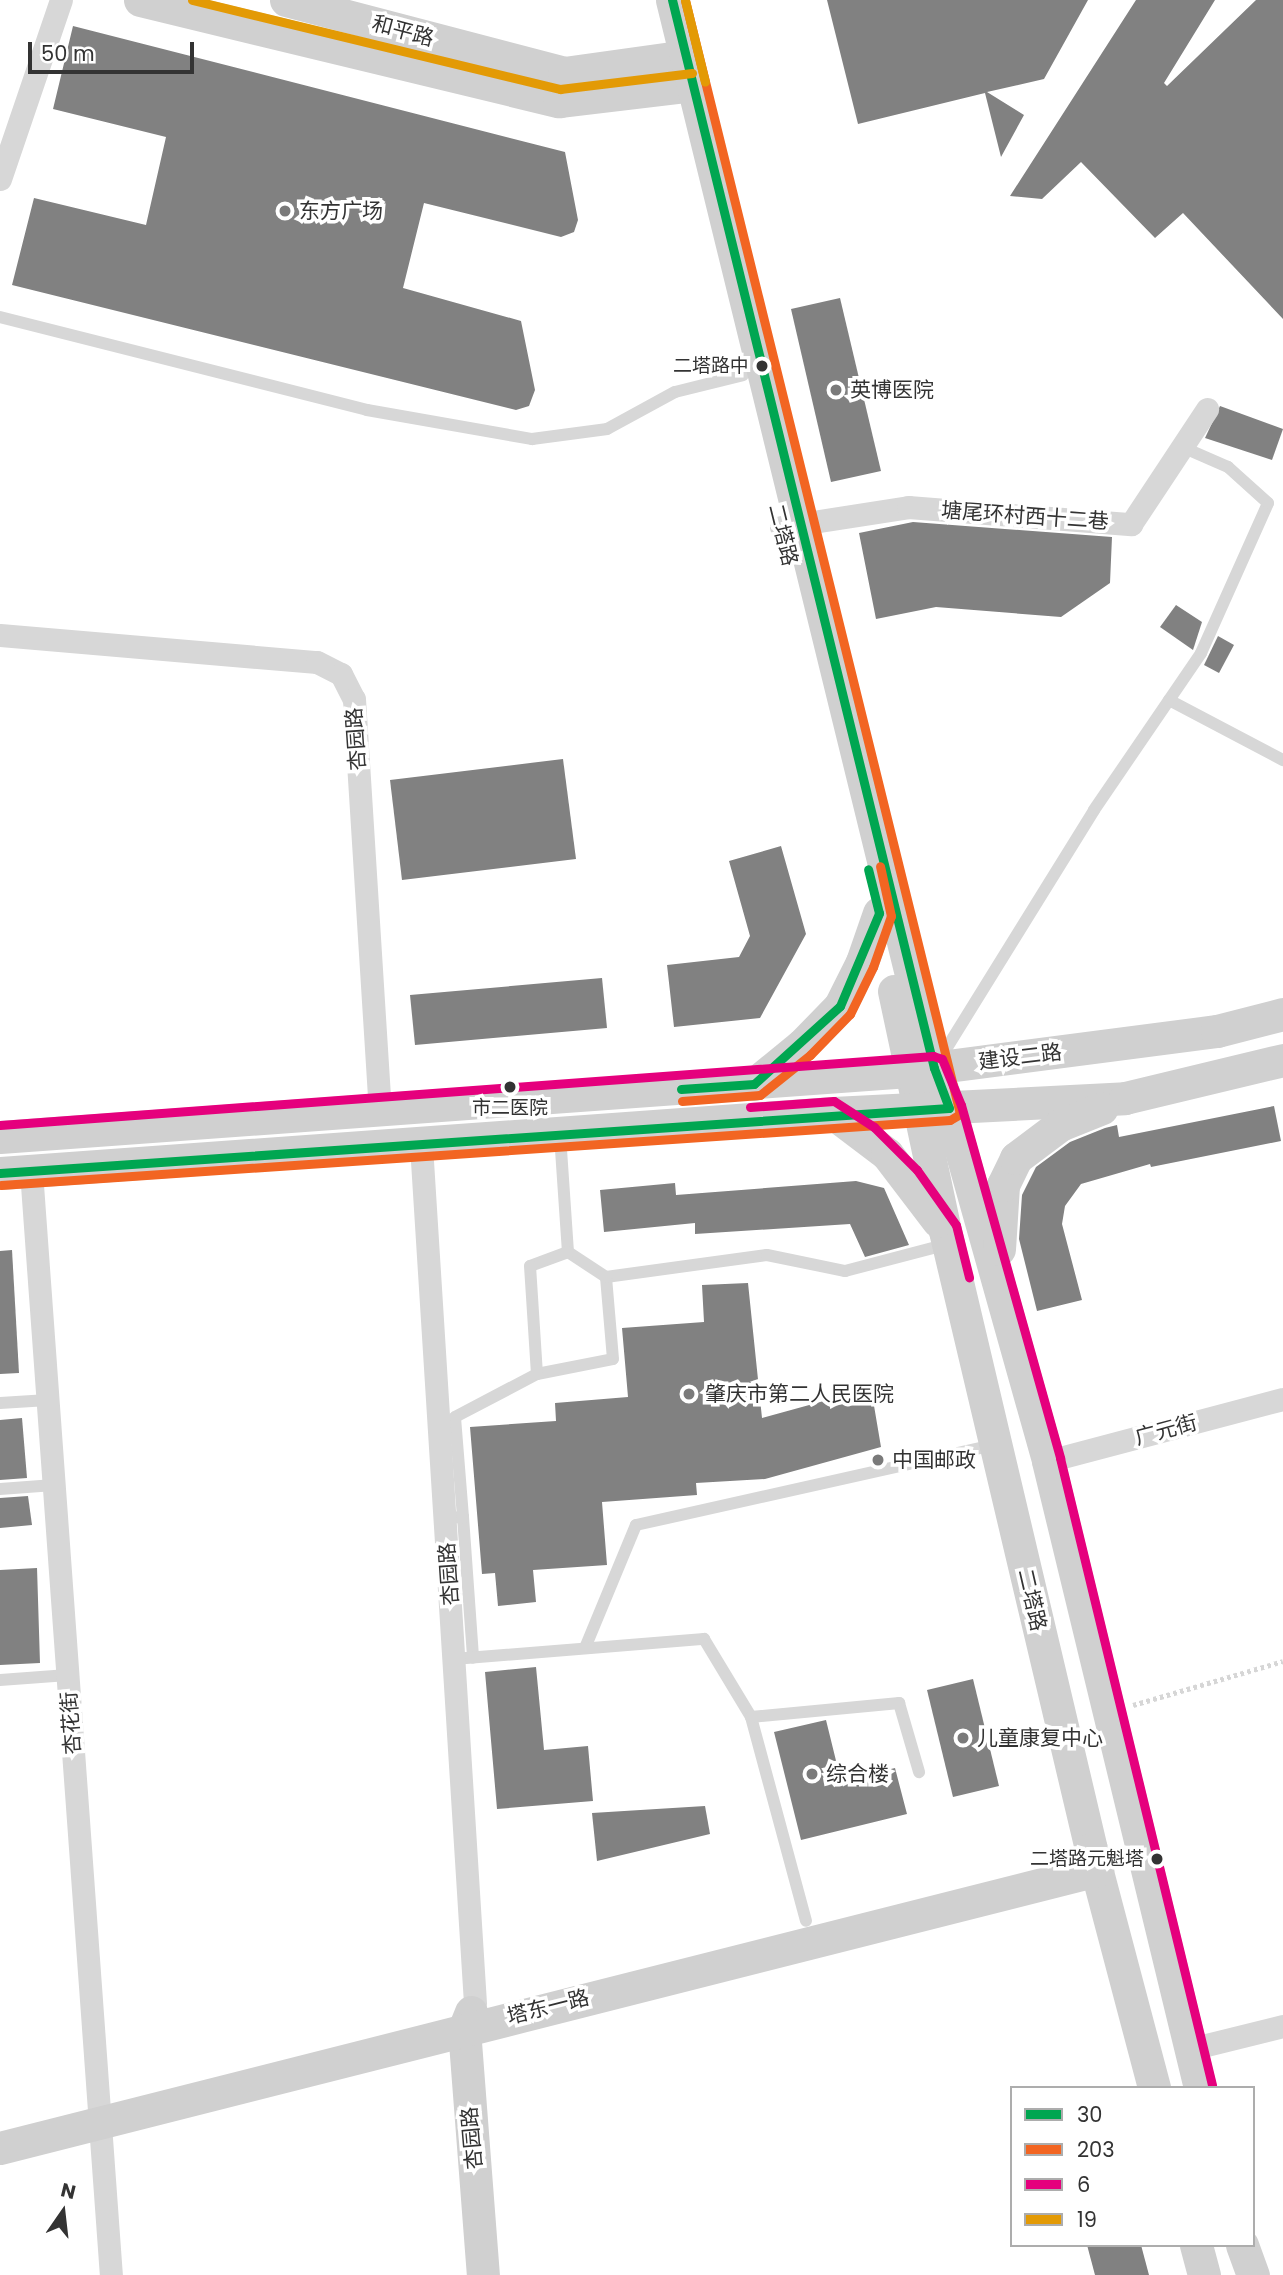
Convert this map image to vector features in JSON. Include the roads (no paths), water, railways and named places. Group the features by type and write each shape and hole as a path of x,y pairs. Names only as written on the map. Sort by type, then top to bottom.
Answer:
{"main road":[{"name":"和平路","path":"140,0 559,101 678,73"},
{"name":"和平路","path":"286,0 564,74 678,73"},
{"name":"二塔路","path":"648,0 678,73 922,1070"},
{"name":"二塔路","path":"672,0 678,73 743,375 791,526 879,913 922,1070"},
{"path":"754,1084 802,1045 840,1006 862,962 879,913"},
{"name":"建设二路","path":"0,1137 922,1070 1217,1031 1283,1014"},
{"path":"1217,1031 1209,1046 1212,1065 1221,1075"},
{"name":"建设二路","path":"15,1172 421,1145 833,1113 1125,1098 1283,1060"},
{"path":"922,1070 998,1276 1048,1461 1199,2086"},
{"path":"998,1276 1003,1185 1016,1158 1060,1125 1125,1098"},
{"name":"二塔路","path":"934,1108 947,1238 1094,1859 1153,2086"},
{"path":"833,1113 887,1154 947,1238"},
{"name":"塔东一路","path":"472,2019 806,1920 1094,1859"},
{"name":"塔东一路","path":"0,2148 100,2111 393,2028 472,2019 1094,1859"},
{"name":"杏园路","path":"472,2019 483,2275"},
{"name":"杏园路","path":"472,2019 498,2275"},
{"name":"塔东一路","path":"0,2125 100,2111"},
{"path":"1197,2247 1204,2275"},
{"path":"1243,2247 1253,2275"}],"street":[{"path":"0,179 61,0"},
{"name":"塘尾环村西十二巷","path":"791,526 908,507 1132,524 1207,409"},
{"name":"杏园路","path":"0,635 317,662 341,674 354,699 380,1109"},
{"name":"杏园路","path":"421,1145 464,1659 472,2019"},
{"name":"杏花街","path":"15,1172 48,1400 111,2275"},
{"name":"广元街","path":"1048,1461 1283,1399"},
{"path":"1190,2049 1283,2026"}],"lane":[{"path":"0,317 367,410 532,439 607,429 675,392 743,375"},
{"path":"1182,447 1227,467 1268,503 1283,503"},
{"path":"922,1070 1201,653 1268,503"},
{"path":"1169,700 1283,760"},
{"path":"560,1134 568,1252"},
{"path":"568,1252 606,1277 767,1255 845,1270 947,1238"},
{"path":"537,1374 530,1266 568,1252"},
{"path":"454,1517 455,1417 537,1374 613,1359 606,1277"},
{"path":"0,1403 48,1400"},
{"path":"585,1648 636,1525 996,1444"},
{"path":"0,1489 54,1485"},
{"path":"464,1659 704,1639 751,1717 806,1920"},
{"path":"0,1680 68,1675"},
{"path":"751,1717 899,1703 919,1772"}],"place":[{"name":"东方广场","path":"285,211"},
{"name":"二塔路中","path":"762,366"},
{"name":"英博医院","path":"836,390"},
{"name":"市二医院","path":"510,1087"},
{"name":"肇庆市第二人民医院","path":"689,1394"},
{"name":"中国邮政","path":"878,1460"},
{"name":"儿童康复中心","path":"963,1738"},
{"name":"综合楼","path":"812,1774"},
{"name":"二塔路元魁塔","path":"1157,1859"}]}
